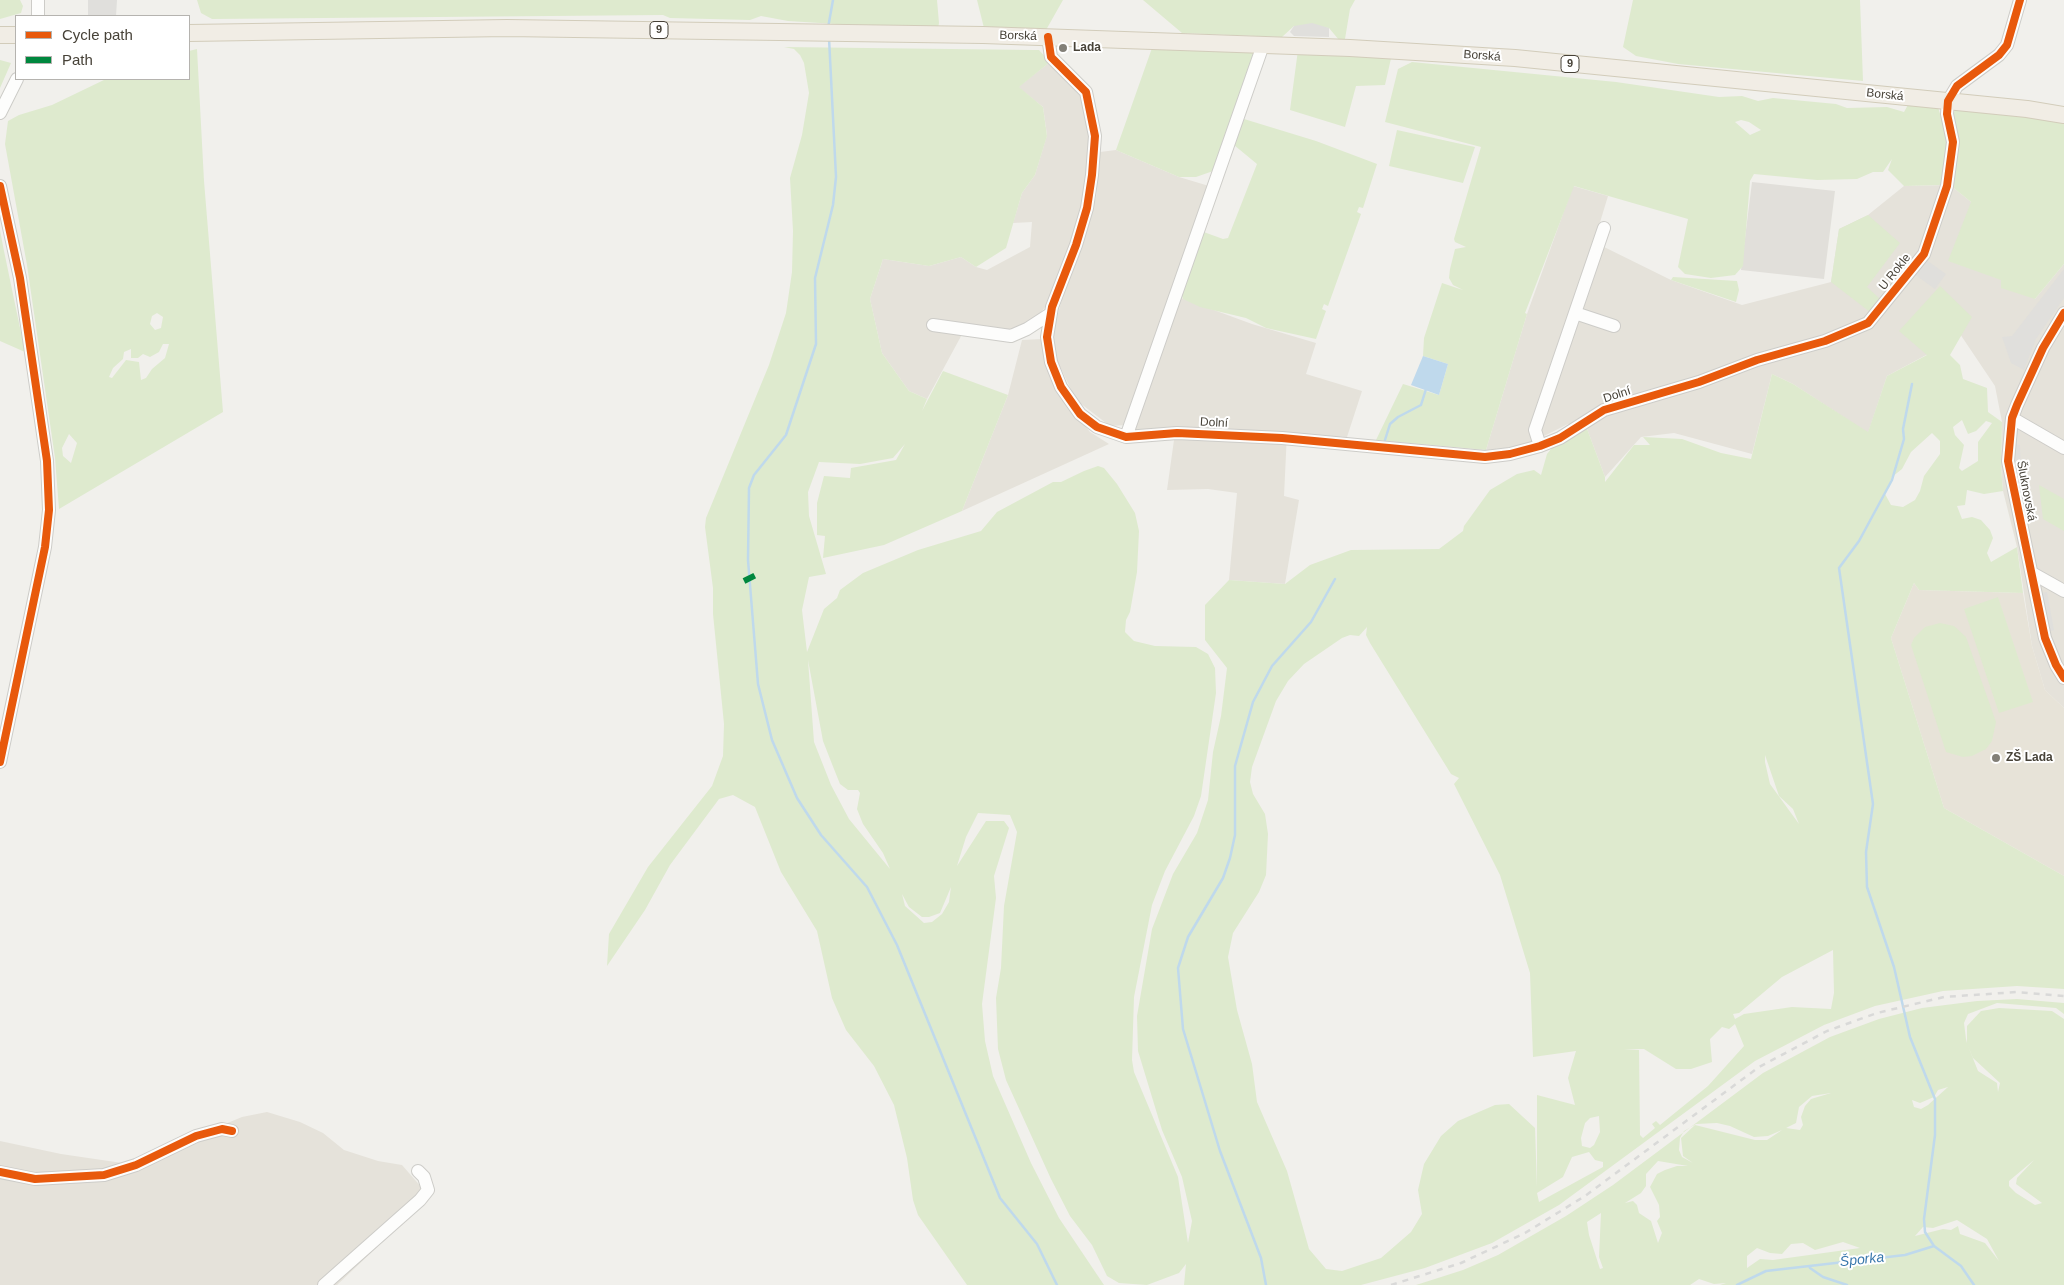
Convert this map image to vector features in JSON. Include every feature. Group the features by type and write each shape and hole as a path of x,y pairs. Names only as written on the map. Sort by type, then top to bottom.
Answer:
{"main road":[{"name":"Borská","path":"190,33 507,28 935,34 1162,40 1386,49 1515,58 2027,109 2064,115"},
{"path":"0,35 15,35"},
{"name":"Borská","path":"2027,109 2064,109"}],"street":[{"path":"38,0 38,15"},
{"path":"1948,102 1957,86 1999,55 2008,45 2020,0"},
{"name":"Dolní","path":"1048,37 1052,57 1086,92 1095,136 1092,175 1082,226 1050,314 1047,336 1049,355 1061,387 1071,404 1097,427 1126,437 1178,433 1282,438 1485,457 1510,454 1540,446 1560,438 1604,410 1699,382 1742,366"},
{"path":"1126,437 1263,45"},
{"path":"0,113 16,80"},
{"name":"U Rokle","path":"1742,366 1824,341 1868,323 1924,254 1947,186 1953,142 1947,114 1948,102"},
{"path":"0,186 20,278 46,461 49,510 45,547 0,762"},
{"path":"1540,446 1535,430 1604,228"},
{"path":"1575,313 1614,326"},
{"name":"Šluknovská","path":"2064,313 2042,348 2012,418 2008,461 2045,638 2064,678"},
{"path":"933,326 1011,336 1028,329 1050,314"},
{"path":"2012,418 2064,448"},
{"path":"2032,572 2064,591"},
{"path":"0,1172 35,1179 104,1175 136,1165 196,1136 222,1129 232,1131"},
{"path":"324,1285 420,1200 428,1190 424,1177 418,1171"}],"shaded area":[{"path":"88,0 117,0 116,15 88,15"},
{"path":"1312,23 1329,28 1329,37 1294,36 1290,32 1294,26"},
{"path":"1050,62 1083,98 1089,124 1090,150 1085,204 1052,298 1036,319 1015,331 966,327 927,399 909,391 882,353 870,299 883,259 929,266 961,257 976,267 987,270 1030,247 1032,222 1013,223 1022,193 1035,175 1047,135 1043,107 1018,87"},
{"path":"1116,150 1179,177 1209,186 1127,425 1110,426 1076,400 1053,352 1053,332 1065,288 1096,197 1100,152"},
{"path":"1752,182 1835,191 1824,279 1741,270"},
{"path":"1950,185 1971,202 2035,299 2064,264 2064,708 2045,690 2032,646 2017,547 2003,491 2001,467 2002,422 1995,386 1960,334 1949,338 1928,354 1887,376 1868,433 1793,384 1772,374 1752,454 1674,433 1641,437 1605,477 1586,426 1568,424 1524,446 1486,450 1527,314 1573,186 1608,196 1594,242 1671,280 1742,305 1831,282 1839,229 1868,215 1904,186"},
{"path":"1925,259 1946,274 1935,289 1914,274"},
{"path":"2064,269 2064,298 2036,339 2024,370 2011,363 2002,337 2012,336"},
{"path":"1181,298 1252,324 1316,343 1306,374 1362,391 1347,437 1287,433 1284,496 1299,500 1285,584 1229,580 1237,493 1208,489 1167,490 1174,440 1133,429"},
{"path":"1042,339 1060,395 1090,432 1109,444 962,511 1008,395 1022,340"},
{"path":"2015,444 2020,445 2021,472 2028,506 2021,506 2016,484"},
{"name":"ZŠ Lada","path":"1914,583 1919,590 2023,593 2032,646 2045,690 2064,708 2064,876 1944,808 1891,638"},
{"path":"2047,592 2054,630 2048,632 2040,593"},
{"path":"267,1112 300,1122 323,1133 344,1150 378,1161 402,1165 430,1197 337,1285 0,1285 0,1141 61,1154 136,1165 196,1136 242,1117"}],"green space":[{"path":"0,0 20,0 23,6 21,13 0,19"},
{"path":"197,0 937,0 939,23 938,28 788,21 761,16 750,20 670,18 663,15 212,19 201,13"},
{"path":"977,0 1063,0 1046,30 985,32"},
{"path":"1143,0 1355,0 1350,9 1345,39 1339,40 1329,28 1294,26 1282,37 1182,33"},
{"path":"1633,0 1860,0 1863,81 1678,64 1636,56 1623,47"},
{"path":"784,47 1039,50 1050,62 1019,87 1043,107 1047,136 1035,175 1022,193 1006,248 976,267 961,257 929,266 883,259 870,299 882,353 909,391 927,399 922,411 943,371 1008,395 962,511 884,545 823,558 825,536 817,535 817,503 824,476 850,478 851,468 896,460 905,444 893,458 860,464 819,462 808,492 809,516 826,574 809,577 802,610 807,652 824,609 837,598 840,590 863,573 918,550 981,531 997,512 1053,482 1061,482 1098,466 1104,468 1117,484 1135,513 1139,531 1137,572 1125,632 1134,641 1155,646 1196,647 1208,654 1215,668 1216,693 1201,796 1194,816 1165,871 1152,905 1134,997 1132,1060 1134,1072 1178,1177 1188,1243 1192,1221 1182,1177 1162,1130 1138,1051 1137,1016 1152,929 1173,874 1197,833 1208,800 1213,752 1221,716 1227,668 1205,640 1205,605 1229,580 1285,584 1310,565 1351,550 1439,549 1463,531 1464,526 1490,490 1517,474 1534,470 1541,475 1547,454 1555,444 1586,426 1605,477 1605,482 1634,445 1650,445 1643,437 1682,439 1721,453 1751,459 1772,374 1793,384 1868,432 1887,376 1927,355 1899,331 1940,286 1972,317 1950,355 1960,365 1963,379 1987,388 1988,412 2002,422 2001,467 2003,491 1984,494 1967,490 1965,505 1957,506 1962,519 1972,517 1981,520 1990,530 1993,538 1987,553 1991,562 2017,547 2023,593 1919,590 1914,583 1891,638 1944,808 2064,876 2064,989 2017,986 1943,991 1875,1006 1824,1025 1755,1061 1559,1205 1492,1243 1425,1268 1361,1285 1184,1285 1186,1264 1179,1273 1147,1285 1119,1283 1107,1276 1092,1245 1070,1216 1006,1080 998,1049 996,998 1001,968 1004,906 1017,832 1010,815 978,813 966,837 957,866 986,821 1004,821 1009,828 994,876 996,898 982,1004 985,1041 993,1076 1031,1163 1059,1218 1104,1285 967,1285 918,1215 913,1200 907,1158 894,1105 874,1066 846,1030 832,998 817,931 781,872 755,807 733,795 719,799 670,865 645,910 607,966 609,934 648,867 712,786 723,756 724,724 713,614 713,588 705,527 706,518 769,365 786,313 792,272 793,231 790,178 802,135 809,93 804,63 794,49","holes":["1962,420 1968,434 1976,431 1986,421 1992,423 1978,442 1978,461 1962,471 1959,468 1964,445 1955,435 1953,427","1932,433 1940,441 1940,454 1924,476 1920,491 1915,500 1903,507 1891,505 1885,494 1892,477 1902,469 1911,452","1367,627 1366,635 1370,643 1451,774 1459,778 1454,784 1500,875 1530,973 1533,1057 1576,1051 1568,1078 1575,1105 1537,1095 1537,1187 1535,1128 1509,1104 1495,1105 1458,1121 1441,1136 1424,1164 1418,1190 1422,1214 1411,1232 1381,1258 1342,1271 1326,1269 1309,1249 1287,1171 1257,1102 1252,1064 1237,1010 1228,957 1233,933 1259,892 1266,875 1268,834 1265,814 1253,794 1250,782 1252,767 1276,701 1288,681 1304,664 1342,638 1350,635 1359,636","808,660 823,741 832,764 840,784 848,790 858,790 860,793 857,809 863,824 883,853 890,869 849,819 831,785 814,742","1765,755 1779,796 1793,809 1799,824 1770,784","951,887 949,902 942,914 932,922 924,923 905,906 902,894 909,907 922,917 929,917 940,913","1833,950 1834,993 1831,1009 1792,1007 1744,1014 1735,1019 1733,1014 1739,1013 1782,977","1735,1024 1744,1046 1708,1086 1660,1125 1656,1121 1652,1124 1655,1128 1643,1138 1640,1135 1639,1050 1624,1049 1644,1049 1676,1069 1691,1069 1712,1062 1710,1039 1722,1027 1729,1029","1599,1116 1600,1132 1594,1145 1590,1148 1582,1146 1581,1138 1585,1123 1590,1118","1589,1152 1595,1160 1603,1162 1603,1167 1539,1202 1537,1193 1563,1177 1572,1157"]},
{"path":"1152,48 1254,51 1216,170 1196,177 1179,177 1116,150"},
{"path":"197,49 204,181 223,412 59,509 55,458 27,265 5,144 8,121 19,115 52,105 104,80 190,80 190,51","holes":["157,313 163,317 161,328 155,330 150,324 152,316","163,344 169,344 165,358 152,369 146,378 141,380 139,362 126,360 112,378 109,377 113,368 123,359 124,352 131,349 131,358 138,358 143,354 150,357 159,352","69,434 77,443 71,463 63,456 62,448"]},
{"path":"1298,50 1392,54 1385,85 1356,86 1345,127 1290,110"},
{"path":"0,60 11,63 0,88"},
{"path":"1412,62 1616,82 1719,97 1742,96 1758,101 1773,98 1836,104 1847,108 1887,107 1904,112 1909,103 1938,107 1949,144 1942,185 1904,186 1888,170 1892,159 1883,172 1873,172 1857,179 1817,180 1754,174 1750,181 1743,266 1735,275 1711,278 1685,274 1678,267 1688,219 1574,186 1525,313 1527,314 1486,450 1376,440 1403,384 1439,395 1448,364 1423,356 1424,338 1442,283 1463,290 1453,285 1449,278 1450,269 1455,249 1466,247 1455,242 1454,239 1481,147 1385,122 1398,69","holes":["1741,120 1749,122 1761,130 1750,135 1735,122"]},
{"path":"1957,109 2064,120 2064,264 2035,299 2001,288 2001,280 1948,261 1971,202 1950,185 1951,114"},
{"path":"1244,119 1316,141 1377,164 1363,208 1359,207 1357,212 1361,214 1328,306 1324,304 1322,309 1326,311 1316,339 1266,328 1246,318 1200,307 1183,299 1181,293 1201,231 1223,239 1228,238 1257,164 1234,145"},
{"path":"1397,130 1475,147 1463,183 1389,166"},
{"path":"1868,215 1900,243 1867,287 1880,299 1870,312 1831,282 1839,229"},
{"path":"0,230 4,251 25,352 0,341"},
{"path":"1673,277 1737,281 1739,290 1736,302 1671,280"},
{"path":"2039,485 2064,499 2064,531 2043,519"},
{"path":"1998,597 2033,702 1999,713 1964,609"},
{"path":"1940,623 1954,626 1966,637 1996,722 1992,741 1986,749 1972,756 1963,757 1946,752 1911,645 1914,638 1925,627"},
{"path":"2017,999 2064,1003 2064,1014 2056,1008 1997,1003 1968,1014 1964,1023 1967,1043 1967,1026 1981,1011 1999,1008 2052,1011 2064,1019 2064,1285 1720,1285 1726,1283 1714,1284 1699,1279 1690,1285 1416,1285 1463,1270 1498,1255 1566,1216 1613,1185 1683,1133 1680,1138 1679,1150 1682,1157 1693,1163 1683,1156 1681,1138 1695,1125 1755,1140 1767,1140 1782,1130 1768,1136 1754,1137 1730,1126 1717,1123 1696,1124 1690,1127 1763,1073 1830,1037 1879,1019 1922,1008 1977,1001","holes":["1968,1046 1973,1058 2000,1083 1998,1092 1997,1083 1978,1071","1948,1087 1928,1105 1921,1109 1914,1107 1912,1100 1920,1103 1934,1097 1938,1090","1831,1093 1811,1099 1805,1106 1801,1117 1803,1125 1800,1130 1786,1128 1796,1123 1799,1107 1812,1096","2034,1160 2017,1178 2016,1184 2042,1203 2035,1205 2016,1193 2009,1186 2009,1181","1658,1161 1688,1166 1677,1166 1657,1174 1650,1187 1659,1205 1660,1217 1657,1221 1662,1233 1658,1243 1651,1221 1639,1213 1637,1205 1633,1201 1625,1203 1641,1193 1646,1186 1646,1174","1601,1213 1599,1257 1603,1268 1600,1269 1589,1235 1587,1222","1957,1220 1987,1239 1999,1261 1985,1243 1960,1234 1958,1226 1951,1230 1943,1229 1915,1236 1923,1227 1933,1228","1843,1242 1860,1248 1773,1260 1760,1259 1747,1268 1747,1256 1757,1248 1770,1253 1782,1254 1791,1244 1803,1243 1815,1250"]}],"water":[{"path":"1423,356 1448,364 1439,395 1411,385"}],"waterway":[{"path":"828,28 833,0"},
{"path":"829,38 836,177 833,205 815,278 816,344 786,435 754,475 749,488 748,560 758,684 772,740 797,798 821,835 867,887 897,945 1000,1198 1037,1244 1057,1285"},
{"path":"1912,384 1903,429 1904,439 1892,480 1859,541 1839,568 1873,804 1866,852 1867,887 1894,967 1910,1037 1935,1099 1935,1135 1924,1219 1925,1232 1934,1246"},
{"path":"1385,440 1390,424 1398,417 1421,405 1426,389"},
{"path":"1266,1285 1261,1258 1220,1151 1183,1029 1178,968 1188,937 1223,878 1230,858 1235,835 1235,766 1253,702 1272,666 1311,622 1335,579"},
{"name":"Šporka","path":"1737,1285 1766,1271 1905,1255 1934,1246 1961,1266 1974,1285"},
{"path":"1810,1268 1823,1277 1847,1285"}],"railway":[{"path":"1391,1285 1461,1263 1525,1233 1585,1196 1759,1067 1827,1031 1877,1013 1944,997 2017,992 2064,996"}],"marked path":[{"path":"744,581 756,575"}],"cycle path":[{"path":"1048,37 1051,57 1086,92 1095,136 1087,208 1076,245 1052,307 1047,337 1051,362 1061,387 1080,414 1097,427 1126,437 1177,433 1282,438 1485,457 1510,454 1540,446 1560,438 1604,410 1699,382 1757,360 1825,341 1868,323 1924,254 1947,186 1953,142 1947,114 1948,101 1957,86 1999,55 2007,45 2020,0"},
{"path":"0,186 20,278 47,461 49,510 45,547 0,762"},
{"path":"2064,313 2043,348 2012,418 2008,461 2045,638 2056,665 2064,678"},
{"path":"0,1172 35,1179 104,1175 136,1165 196,1136 222,1129 232,1131"}],"place":[{"name":"Lada","path":"1063,48"},
{"name":"ZŠ Lada","path":"1996,758"}]}
